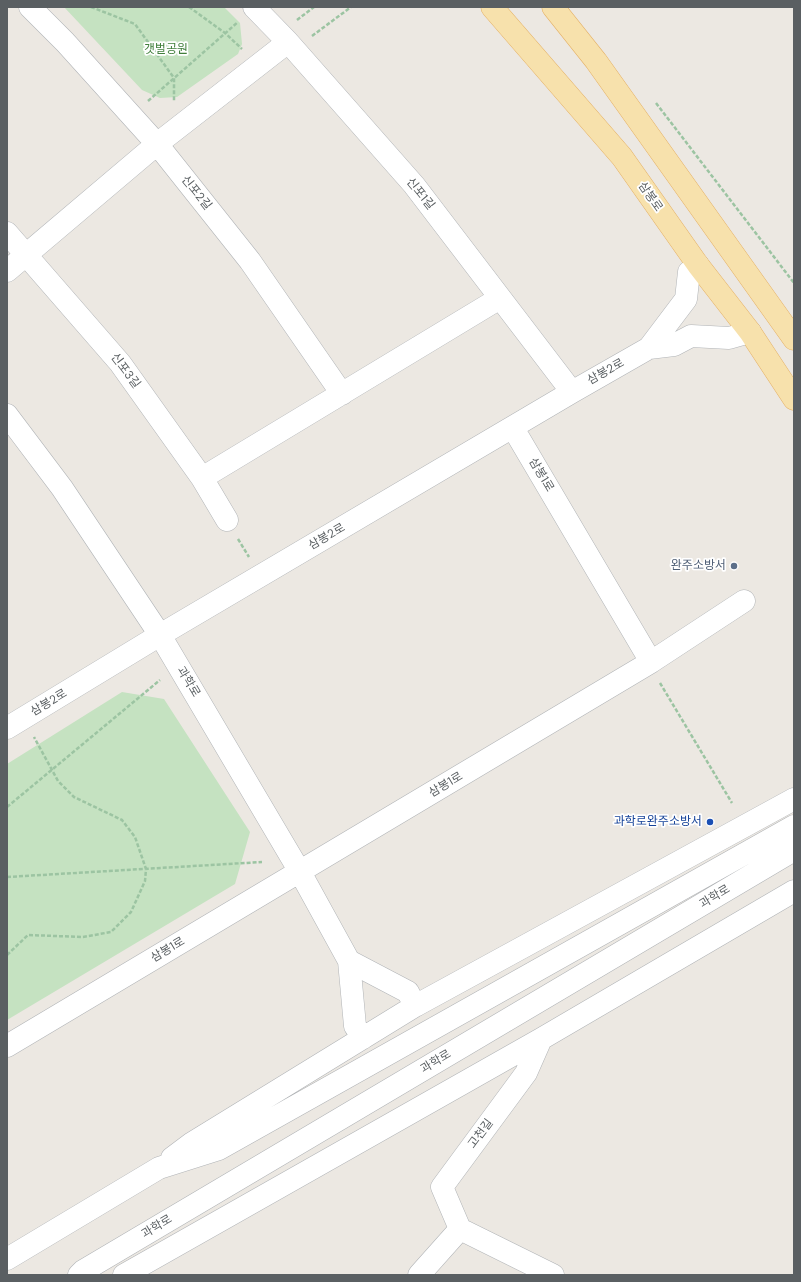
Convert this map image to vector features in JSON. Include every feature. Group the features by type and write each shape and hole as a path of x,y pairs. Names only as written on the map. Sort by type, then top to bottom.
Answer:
{"main road":[{"name":"삼봉로","path":"492,7 622,157 698,265 750,332 794,399"},
{"path":"552,7 596,61 794,339"}],"street":[{"name":"신포2길","path":"30,7 70,47 157,144 250,261 342,394"},
{"name":"신포1길","path":"248,13 291,32 414,185 572,392"},
{"path":"7,271 291,32"},
{"name":"신포3길","path":"7,233 120,363 202,478 226,520"},
{"name":"삼봉2로","path":"649,348 686,299 689,272 698,265"},
{"path":"202,478 500,298"},
{"name":"삼봉2로","path":"7,728 160,635 649,348 674,345 691,336 729,338 750,332"},
{"name":"과학로","path":"7,415 62,488 160,635 300,872 349,961 355,1026 363,1038"},
{"name":"삼봉1로","path":"7,1046 300,872 655,671 513,428"},
{"path":"655,671 744,601"},
{"name":"과학로","path":"7,1259 159,1168 192,1143 415,1006 794,799"},
{"name":"과학로","path":"159,1168 219,1149 794,826"},
{"name":"과학로","path":"79,1275 83,1271 794,850"},
{"path":"124,1275 541,1039 794,891"},
{"path":"349,961 408,992 415,1006"},
{"name":"고천길","path":"460,1229 442,1187 526,1073 541,1039"},
{"path":"419,1275 460,1229 553,1275"}],"path":[{"path":"92,7 135,24 174,78 174,107"},
{"path":"189,7 225,33 244,52"},
{"path":"291,32 314,7"},
{"path":"310,38 350,7"},
{"path":"144,105 248,13"},
{"path":"656,102 794,283"},
{"path":"655,671 732,803"},
{"path":"7,807 160,680"},
{"path":"7,955 28,935 83,936 111,932 131,912 145,881 146,869 135,837 122,820 74,797 58,781 34,737"},
{"path":"7,877 262,862"}],"green space":[{"name":"갯벌공원","path":"64,7 224,7 240,23 242,44 238,54 177,97 160,98 142,90"},
{"path":"122,692 164,699 250,832 235,884 7,1020 7,764"}],"place":[{"name":"완주소방서","path":"734,566"},
{"name":"과학로완주소방서","path":"710,822"}]}
